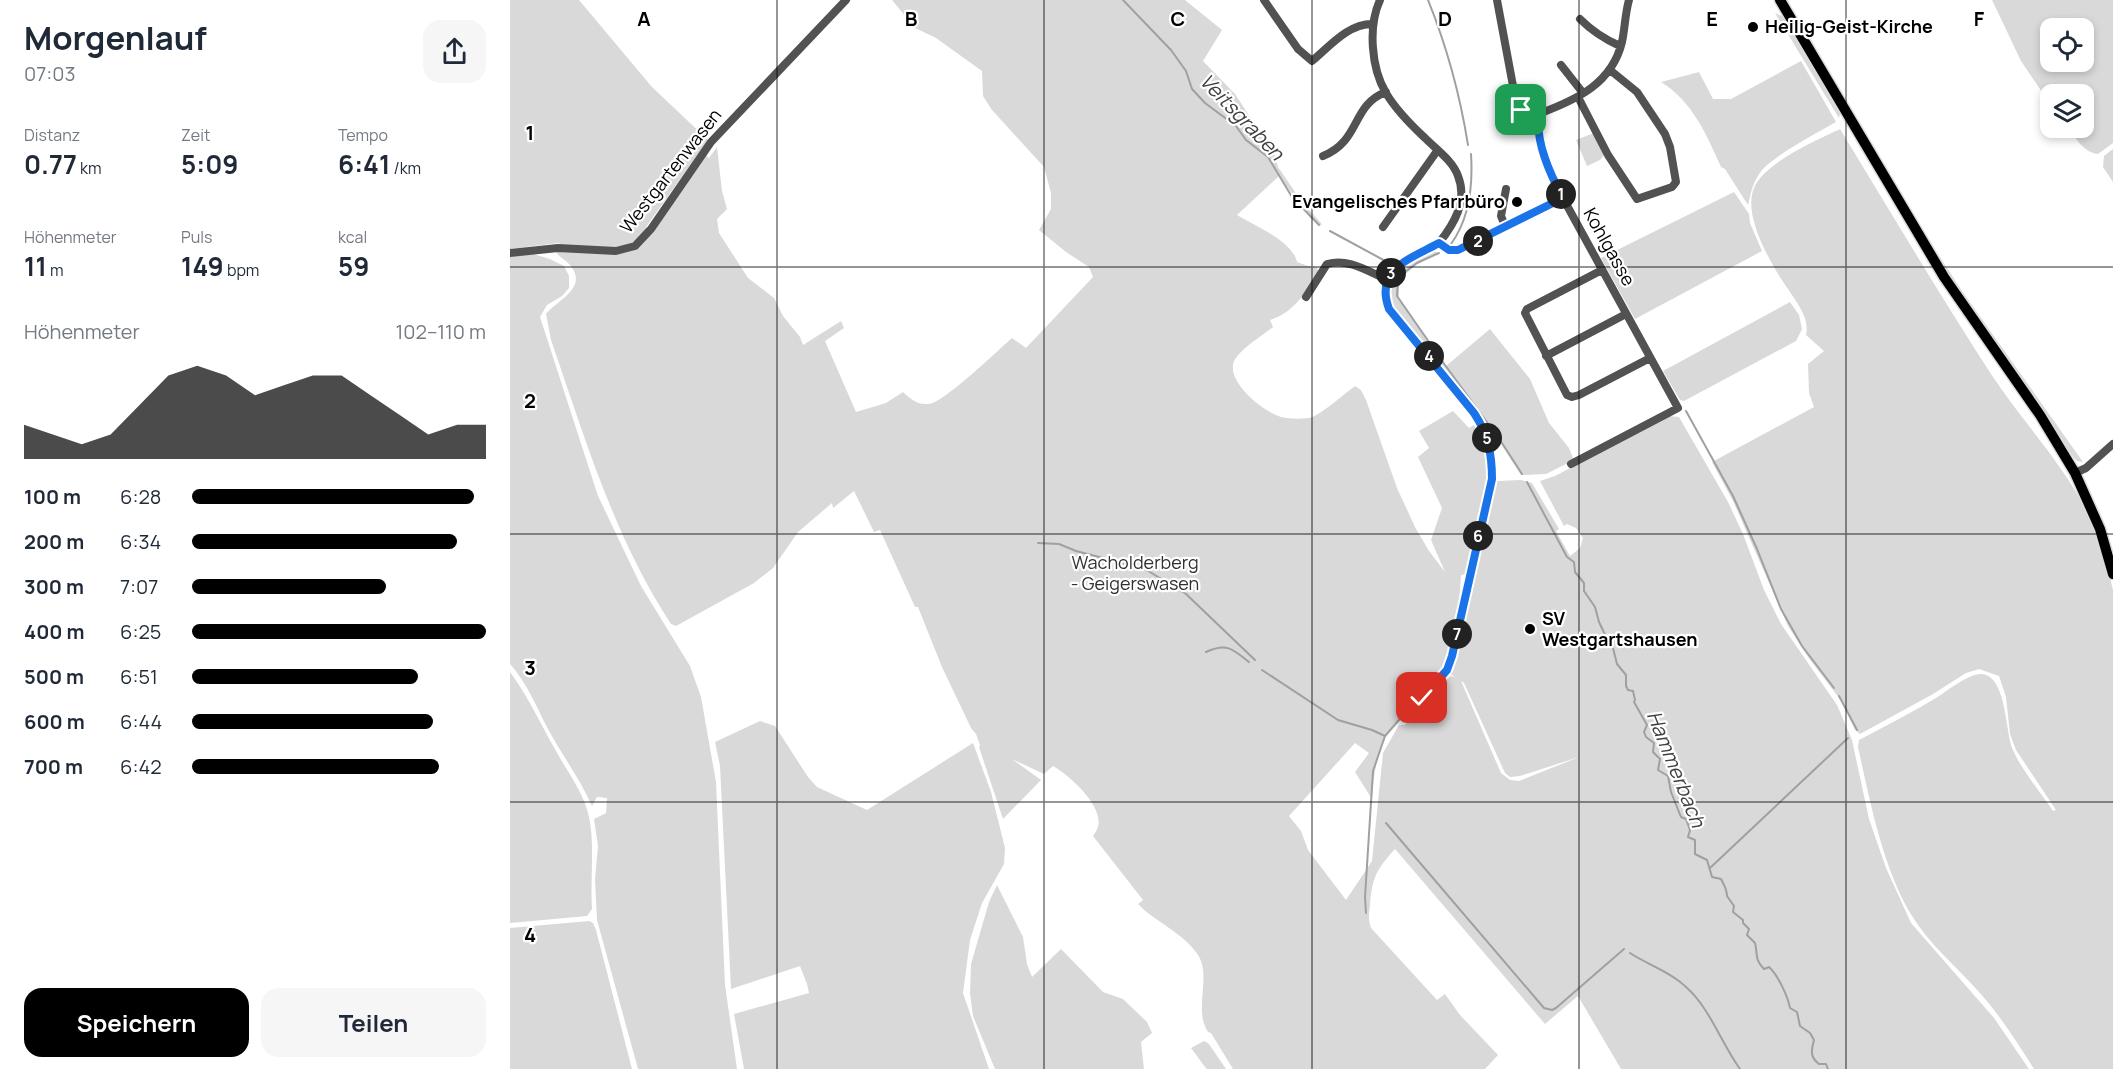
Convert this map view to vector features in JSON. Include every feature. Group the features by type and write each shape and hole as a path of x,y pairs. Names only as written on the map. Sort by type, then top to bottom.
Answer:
{"main road":[{"path":"1780,0 1944,277 2040,415 2075,473 2100,528 2113,574"}],"street":[{"name":"Westgartenwasen","path":"510,253 558,248 616,251 635,246 651,229 711,142 846,0"},
{"path":"1264,0 1298,49 1312,61 1345,33 1361,24 1372,24"},
{"path":"1380,0 1372,24 1375,60 1386,92 1409,122 1458,174 1461,188 1461,202 1457,217 1439,243 1394,270 1386,279 1385,297 1389,309 1474,413 1483,427 1492,460 1492,479 1452,656 1447,670 1422,698"},
{"path":"1497,0 1516,102 1521,110 1539,116 1580,95 1610,70 1620,46 1629,0"},
{"path":"1580,19 1605,40 1620,46"},
{"path":"1561,64 1580,95 1608,154 1637,199 1672,187 1676,182 1676,172 1665,134 1637,92 1610,70"},
{"path":"1323,156 1335,152 1344,144 1362,111 1374,96 1386,92"},
{"name":"Kohlgasse","path":"1539,116 1537,125 1553,180 1678,408 1571,464"},
{"path":"1383,227 1437,151"},
{"path":"1506,189 1501,216 1506,228"},
{"path":"1439,243 1449,250 1458,250 1563,198"},
{"path":"1306,297 1327,264 1338,261 1348,262 1386,279"},
{"path":"1602,270 1527,309 1525,313 1567,395 1572,397 1650,358"},
{"path":"1546,356 1626,314"},
{"path":"2075,473 2086,468 2113,444"}],"green space":[{"name":"Wacholderberg - Geigerswasen","path":"510,0 579,0 652,87 708,140 646,227 649,231 706,155 709,158 717,147 722,191 727,209 717,219 719,233 748,278 774,298 803,345 841,321 844,328 825,341 856,412 886,403 903,392 921,404 935,402 1012,338 1026,348 1093,277 1089,267 1039,230 1051,209 1051,193 1044,167 992,110 983,96 982,71 936,38 915,28 892,0 1185,0 1222,30 1203,61 1235,94 1275,155 1278,167 1322,226 1310,218 1279,176 1237,215 1288,247 1297,262 1317,267 1318,271 1293,307 1270,320 1273,327 1250,344 1235,360 1234,373 1242,389 1266,410 1281,417 1291,418 1314,416 1355,386 1361,390 1397,488 1415,527 1445,572 1431,540 1442,508 1418,457 1429,448 1419,431 1453,411 1469,428 1477,423 1487,450 1489,480 1467,574 1461,575 1454,636 1442,671 1440,670 1410,703 1412,705 1386,737 1375,771 1372,799 1355,772 1369,753 1355,743 1289,816 1301,831 1308,850 1346,900 1372,861 1383,753 1399,725 1405,725 1450,676 1455,677 1449,673 1453,667 1472,590 1469,585 1473,583 1497,481 1521,480 1532,483 1559,529 1556,531 1570,556 1580,548 1583,538 1576,528 1567,524 1564,526 1540,481 1555,476 1669,416 1679,417 1728,502 1764,590 1781,624 1837,705 1852,740 1869,819 1886,868 1911,923 1994,1018 2029,1069 1621,1069 1578,996 1545,1024 1395,849 1384,862 1374,880 1369,914 1371,928 1437,1000 1445,994 1460,1015 1498,1055 1485,1069 1233,1069 1204,1023 1203,973 1198,955 1185,940 1138,904 1143,900 1093,836 1098,827 1098,819 1096,810 1084,792 1068,776 1053,766 1044,774 1012,759 1041,780 1003,819 976,734 942,667 918,607 915,607 880,530 874,532 854,491 833,508 832,503 798,532 773,568 754,583 676,626 671,624 633,557 617,522 602,486 551,340 546,314 569,293 576,280 570,265 556,252 566,251 559,243 510,249","holes":["1461,681 1464,683 1505,773 1510,777 1520,776 1579,757 1519,781 1510,780 1501,773"]},
{"path":"1992,0 2113,0 2113,143 2098,154 2084,148 2076,138 2094,138 2094,84 2040,84 2040,89 2021,61"},
{"path":"1793,10 1923,231 1962,291 2083,462 2074,458 1947,278 1791,11"},
{"path":"1775,13 1782,16 1790,27 1841,110 1839,118"},
{"path":"1801,61 1836,122 1768,164 1756,178 1748,205 1725,169 1721,167 1704,131 1690,109 1661,82 1699,72 1713,99 1731,99"},
{"path":"1840,129 1991,374 2079,496 2104,554 2113,590 2113,1069 2034,1069 1994,1010 1919,927 1902,897 1885,856 1867,790 1858,747 1859,740 1976,675 1990,677 1996,684 2004,706 2013,750 2053,811 2056,810 2016,750 2010,734 2006,697 1999,676 1979,669 1966,673 1860,734 1855,730 1842,702 1788,626 1733,501 1712,462 1814,407 1809,393 1808,364 1824,351 1806,335 1806,323 1802,311 1760,240 1755,226 1751,199 1754,188 1768,170 1792,153"},
{"path":"1594,133 1605,154 1600,160 1587,166 1576,140"},
{"path":"2113,149 2113,182 2103,167 2104,156"},
{"path":"1734,192 1749,214 1750,223 1762,251 1635,319 1601,258"},
{"path":"1435,251 1438,253 1417,264 1399,280 1399,299 1446,366 1490,329 1530,379 1549,423 1569,448 1572,461 1546,474 1521,475 1492,430 1488,430 1390,307 1387,296 1394,272"},
{"path":"530,253 564,266 569,276 569,288 562,296 547,305 540,317 598,496 641,586 690,666 701,697 716,782 725,985 737,1069 638,1069 597,920 595,879 598,846 594,819 606,813 607,798 597,797 592,806 526,687 510,664 510,257"},
{"path":"1790,302 1799,315 1802,329 1796,341 1684,401 1680,400 1663,371"},
{"path":"510,672 529,701 587,808 591,828 592,909 587,916 510,923"},
{"path":"760,721 775,726 817,787 867,810 973,743 991,792 1005,848 1004,864 982,903 970,940 963,993 989,1069 744,1069 734,1014 809,993 800,966 731,989 720,766 715,742"},
{"path":"997,885 1023,937 1027,964 1032,977 1061,949 1103,992 1123,999 1147,1022 1152,1033 1141,1042 1144,1069 995,1069 973,1016 970,993 971,964 989,902"},
{"path":"589,921 593,923 596,930 632,1069 510,1069 510,928"},
{"path":"1204,1041 1209,1044 1226,1069 1207,1069 1205,1067 1191,1048"}],"waterway":[{"name":"Veitsgraben","path":"1123,0 1171,50 1186,71 1192,89 1205,103 1236,126 1246,140 1268,157 1292,197 1319,225"},
{"name":"Hammerbach","path":"1428,0 1452,71 1468,145"},
{"name":"Hammerbach","path":"1451,244 1462,223 1469,201 1471,154"},
{"name":"Veitsgraben","path":"1330,231 1389,263"},
{"name":"Hammerbach","path":"1439,253 1417,263 1398,279 1397,296 1522,474"},
{"path":"1686,411 1733,496 1781,609 1802,646 1834,688"},
{"name":"Hammerbach","path":"1527,482 1567,557 1574,562 1575,572 1584,583 1584,591 1595,607 1599,622 1608,641 1612,644 1617,664 1626,675 1626,686 1628,690 1633,691 1634,702 1647,725 1644,732 1646,737 1654,743 1653,752 1660,759 1658,770 1668,776 1671,792 1681,817 1686,819 1690,830 1688,837 1695,840 1695,854 1707,860 1712,877 1721,879 1727,896 1734,906 1733,912 1749,929 1747,935 1755,943 1759,962 1764,969 1769,967 1776,975 1790,1008 1797,1012 1800,1026 1810,1033 1814,1040 1812,1051 1814,1059 1819,1064 1826,1064 1828,1069"},
{"path":"1038,543 1059,544 1076,551 1145,569 1186,594 1255,660"},
{"path":"1206,652 1229,648 1249,662"},
{"path":"1262,670 1338,720 1385,736"},
{"path":"1839,696 1857,730"},
{"path":"1366,913 1373,771 1385,736 1412,705"},
{"path":"1710,868 1848,738"},
{"path":"1386,823 1544,1008 1552,1010 1556,1008 1624,949"},
{"path":"1630,953 1673,977 1694,995 1709,1015 1740,1069"}],"place":[{"name":"Heilig-Geist-Kirche","path":"1753,27"},
{"name":"Evangelisches Pfarrbüro","path":"1517,202"},
{"name":"SV Westgartshausen","path":"1530,629"}],"route":[{"path":"1422,698 1447,670 1452,656 1492,479 1492,460 1483,427 1474,413 1389,309 1385,297 1386,279 1404,262 1439,243 1449,250 1458,250 1563,198 1553,180 1542,145 1537,125 1539,116 1521,110"}]}
